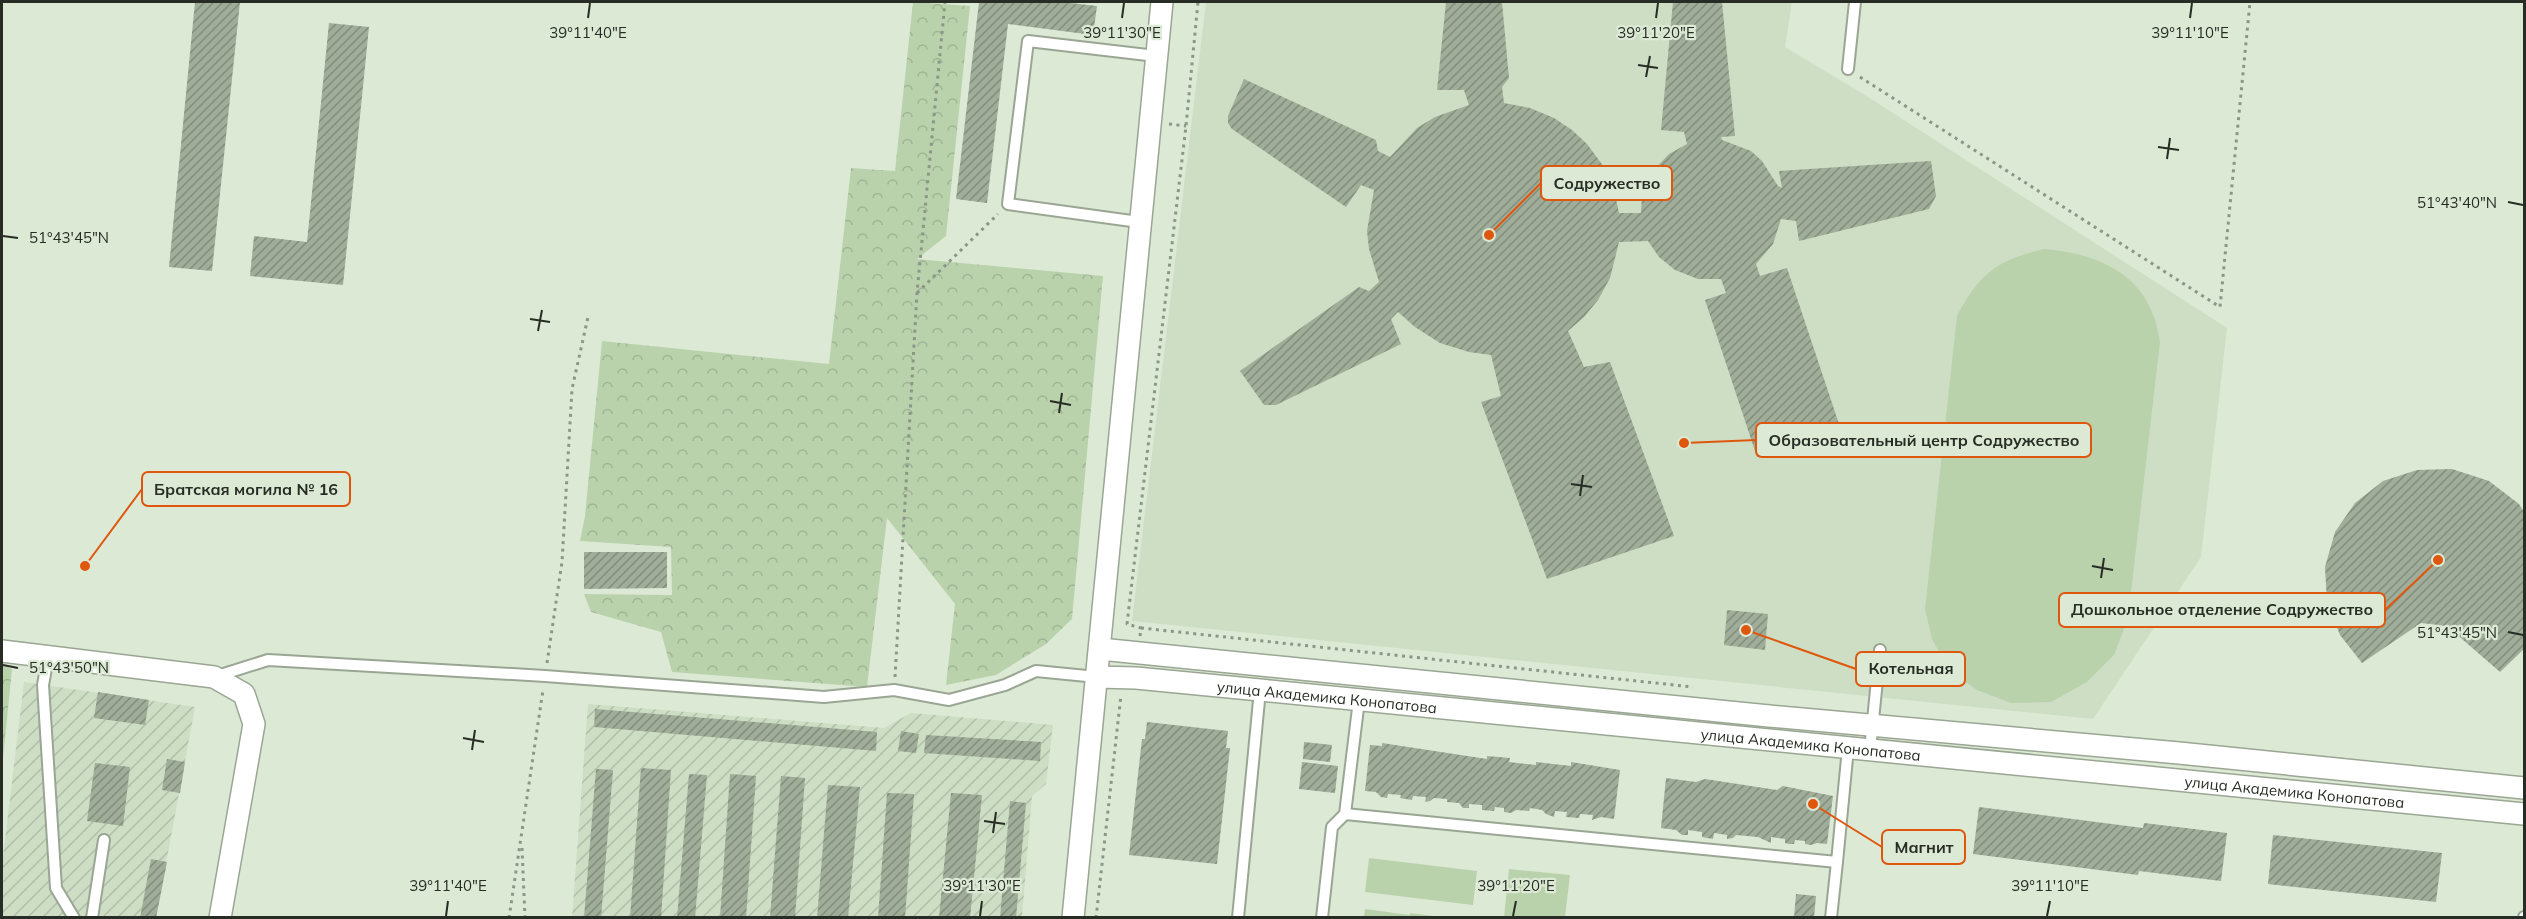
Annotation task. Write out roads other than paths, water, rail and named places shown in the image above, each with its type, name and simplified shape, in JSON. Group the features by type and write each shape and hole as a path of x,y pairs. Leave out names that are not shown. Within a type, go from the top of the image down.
{"street":[{"path":"1072,918 1162,2"},
{"name":"улица Академика Конопатова","path":"1100,649 2524,788"},
{"path":"2,651 214,677 244,694 255,724 220,918"},
{"name":"улица Академика Конопатова","path":"1097,677 1136,678 2524,814"}],"lane":[{"path":"1848,69 1855,2"},
{"path":"1139,222 1008,204 1028,41 1156,56"},
{"path":"1870,750 1880,650"},
{"path":"48,657 43,685 56,888 74,918"},
{"path":"214,677 268,660 545,676 824,697 894,690 949,700 1005,685 1036,671 1097,677"},
{"path":"1238,918 1260,690"},
{"path":"1322,918 1332,827 1346,814 1359,700"},
{"path":"1831,918 1848,748"},
{"path":"1346,814 1838,862"},
{"path":"92,918 104,840"}],"place":[{"name":"Содружество","path":"1489,235"},
{"name":"Образовательный центр Содружество","path":"1684,443"},
{"name":"Дошкольное отделение Содружество","path":"2438,560"},
{"name":"Братская могила № 16","path":"85,566"},
{"name":"Котельная","path":"1746,630"},
{"name":"Магнит","path":"1813,804"}]}
